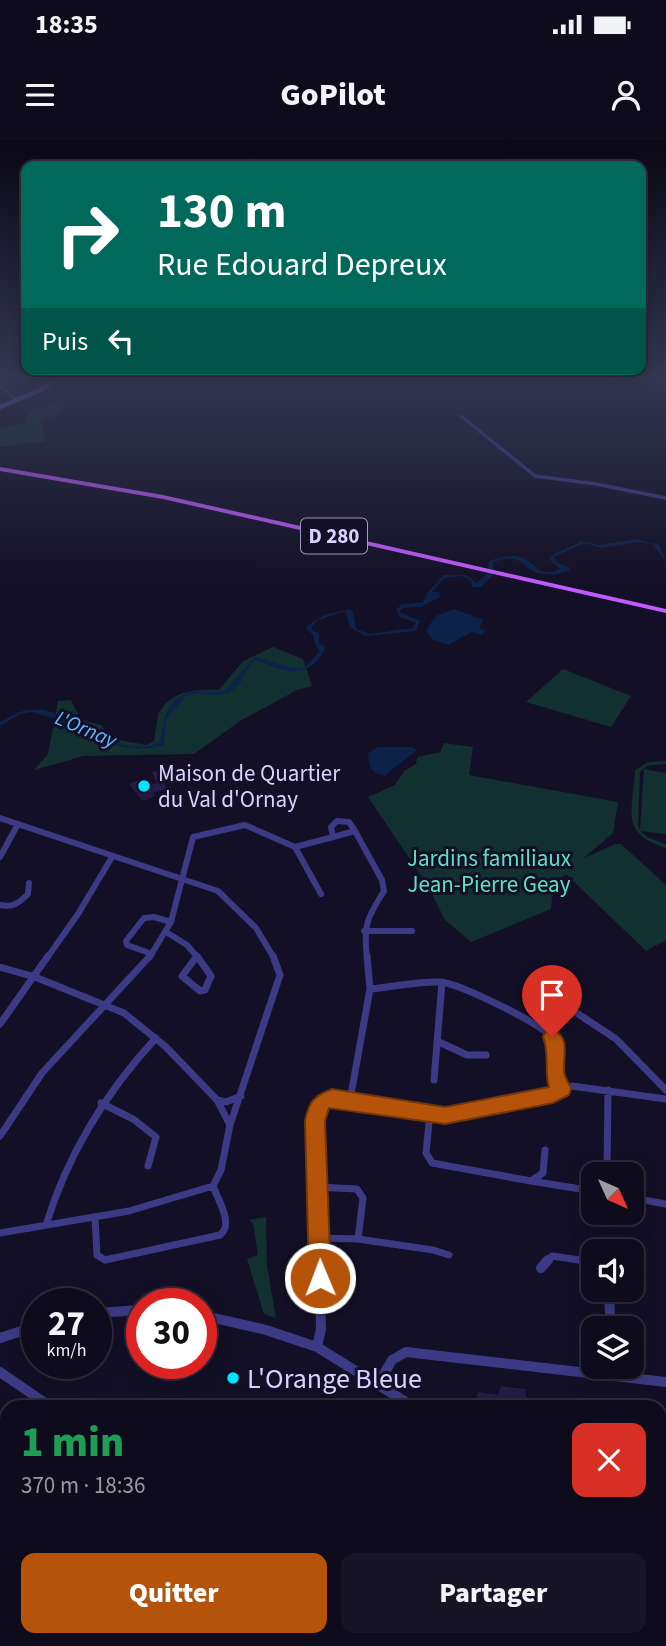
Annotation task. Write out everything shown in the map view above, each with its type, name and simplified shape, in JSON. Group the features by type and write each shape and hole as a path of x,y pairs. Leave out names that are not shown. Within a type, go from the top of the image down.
{"main road":[{"name":"D 280","path":"0,469 163,498 666,611"}],"street":[{"path":"497,445 535,476 596,484 666,498"},
{"path":"0,818 218,891 238,906 276,957 280,975 230,1125 221,1170 213,1186 158,1204 95,1218 0,1233"},
{"path":"333,837 331,827 337,821 349,822 382,880 384,891 367,918 364,931 370,989 350,1100"},
{"path":"0,858 18,824"},
{"path":"0,1136 42,1073 152,954 172,922 193,837 245,824 295,846 355,831"},
{"path":"295,846 321,894"},
{"path":"0,1024 78,914 112,857"},
{"path":"0,905 10,908 18,904 28,894 29,883"},
{"path":"152,954 127,945 126,941 145,916 172,922"},
{"path":"364,931 412,931"},
{"path":"166,932 185,941 197,956 211,976 205,990 200,991 182,976 197,956"},
{"path":"0,967 35,977 124,1013 156,1038 217,1100 230,1125"},
{"path":"370,989 442,982 509,1010 552,1037 556,1044 555,1078 562,1089"},
{"path":"434,1080 442,982"},
{"path":"557,1000 616,1040 666,1090"},
{"path":"46,1225 62,1176 101,1103 156,1038"},
{"path":"438,1041 467,1055 486,1055"},
{"path":"317,1348 321,1329 315,1121 322,1101 332,1098 430,1113 461,1114 553,1094 572,1086 666,1099"},
{"path":"607,1162 608,1090"},
{"path":"217,1100 226,1101 241,1095"},
{"path":"101,1103 132,1119 156,1137 148,1166"},
{"path":"430,1113 426,1153 432,1163 581,1189"},
{"path":"531,1181 543,1173 545,1150"},
{"path":"95,1218 97,1255 104,1260 220,1235 228,1223 213,1186"},
{"path":"316,1187 358,1189 363,1198 358,1239"},
{"path":"644,1200 666,1205"},
{"path":"319,1238 358,1239 433,1250 449,1255"},
{"path":"541,1268 552,1256 581,1260"},
{"path":"217,1319 266,1330 317,1348 403,1400"},
{"path":"0,1338 21,1331"},
{"path":"378,1384 390,1361 397,1354 407,1352 581,1369"},
{"path":"0,1372 41,1400"},
{"path":"644,1378 666,1382"}],"green space":[{"path":"273,647 303,659 312,686 297,690 240,721 194,754 84,756 34,770 48,754 58,701 71,700 81,720 101,725 110,738 146,745 154,741 159,713 170,700 185,692 219,690 243,661"},
{"path":"563,669 631,696 611,727 526,702"},
{"name":"Jardins familiaux Jean-Pierre Geay","path":"444,743 473,747 469,775 618,802 613,833 584,858 615,844 621,844 666,885 666,940 646,951 566,874 553,885 551,909 471,942 445,920 428,886 368,797 395,785 404,771 416,764 417,757 440,752"},
{"path":"666,761 666,764 647,766 640,772 638,825 640,830 644,769 666,773 666,834 640,831 649,838 666,844 666,848 641,835 635,828 632,809 635,770 648,762"},
{"path":"266,1217 267,1265 276,1318 264,1314 247,1259 258,1255 253,1224 249,1220"}],"water":[{"name":"L'Ornay","path":"636,539 659,545 666,561 652,544 638,542 602,548 584,543 554,557 557,563 569,567 569,571 554,575 536,573 517,560 509,559 493,562 493,575 481,587 472,587 471,581 463,576 444,578 432,592 439,592 440,597 421,607 403,608 399,612 420,621 416,631 365,636 350,627 345,611 318,620 312,630 319,633 319,644 324,645 325,650 310,667 285,670 255,660 238,685 229,692 186,696 166,719 164,745 139,749 115,745 99,739 97,733 91,729 74,729 66,722 32,712 20,714 0,726 0,722 17,713 43,710 66,718 78,727 95,727 107,739 119,744 154,744 160,742 163,725 169,709 179,696 196,691 225,691 255,657 293,667 306,666 320,651 313,635 306,629 307,626 324,615 350,609 356,629 370,634 412,628 416,623 400,617 396,610 402,604 423,602 426,594 444,575 466,575 477,583 487,574 489,561 511,556 524,558 540,570 548,572 560,569 550,560 550,556 582,541 599,545"},
{"path":"454,609 483,620 479,628 486,631 481,635 472,632 448,645 432,639 426,630 436,616"},
{"path":"378,747 413,747 417,750 384,776 373,770 369,762 368,753"}],"building":[{"name":"Maison de Quartier du Val d'Ornay","path":"158,770 167,789 153,793 155,796 143,801 129,784 141,779 147,785 157,783 152,772"},
{"path":"501,1386 525,1389 527,1400 475,1400 478,1392 498,1395"}],"place":[{"name":"Maison de Quartier du Val d'Ornay","path":"144,786"},
{"name":"L'Orange Bleue","path":"233,1378"}],"route":[{"path":"320,1278 315,1121 322,1101 332,1098 445,1115 553,1094 562,1089 555,1078 556,1044 552,1037"}]}
